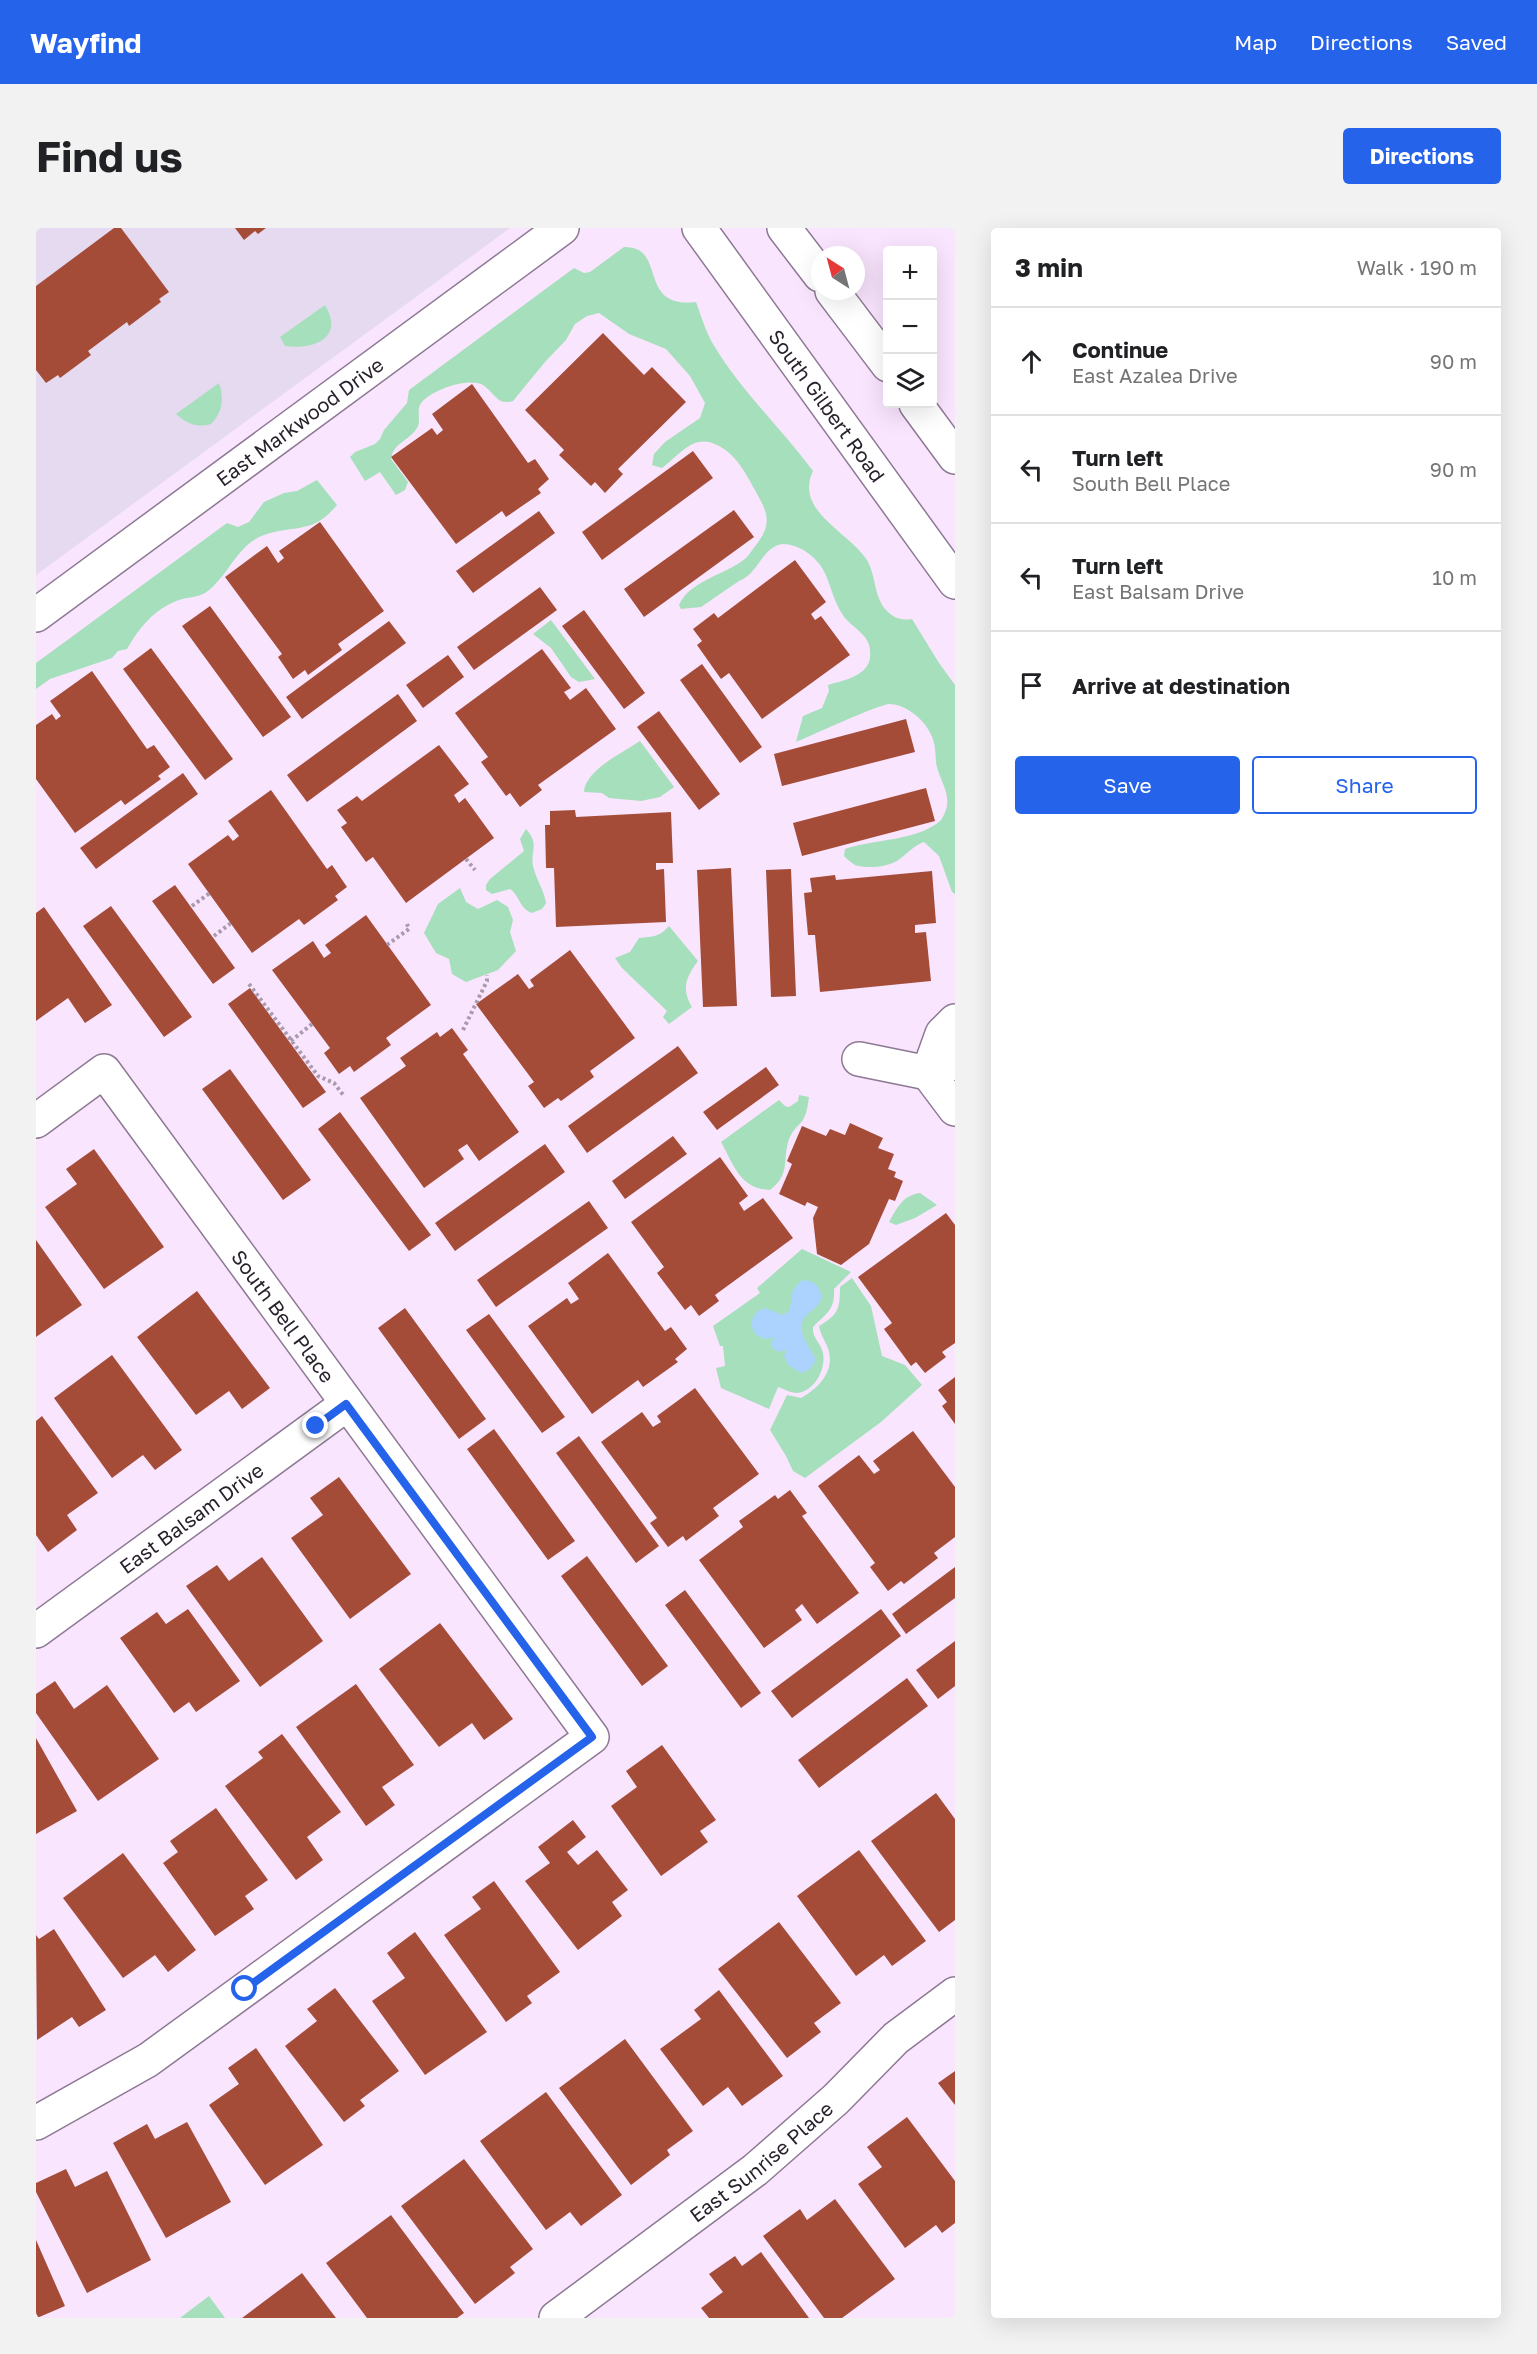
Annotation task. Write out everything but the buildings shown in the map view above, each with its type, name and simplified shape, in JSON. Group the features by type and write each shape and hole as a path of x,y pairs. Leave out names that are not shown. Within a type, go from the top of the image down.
{"street":[{"name":"East Markwood Drive","path":"36,615 562,228"},
{"name":"South Gilbert Road","path":"699,228 955,582"},
{"path":"784,228 811,263"},
{"path":"839,300 883,357"},
{"path":"919,408 955,457"},
{"path":"955,1021 942,1034 942,1067 955,1108"},
{"path":"859,1059 942,1067"},
{"name":"South Bell Place","path":"36,1121 104,1071 592,1737 148,2060 36,2122"},
{"name":"East Balsam Drive","path":"36,1631 346,1404"},
{"name":"East Sunrise Place","path":"556,2318 755,2170 836,2099 896,2038 955,1994"}],"path":[{"path":"466,859 475,870"},
{"path":"192,906 210,893"},
{"path":"214,936 231,923"},
{"path":"387,945 409,929 407,924"},
{"path":"463,1030 487,981 487,975"},
{"path":"249,984 318,1076 334,1083 344,1096"},
{"path":"291,1041 312,1024"}],"shaded area":[{"path":"36,228 510,228 36,575"}],"green space":[{"path":"624,247 637,249 645,256 658,287 666,296 677,302 696,302 708,334 724,361 813,471 809,485 811,498 817,509 867,560 883,606 895,617 905,620 912,619 955,685 955,894 952,892 939,856 924,842 897,861 882,866 855,865 844,856 845,849 908,836 932,827 941,820 947,806 946,793 936,764 934,741 920,719 898,705 883,705 796,742 803,716 822,708 829,691 828,685 857,675 863,671 870,659 867,640 843,616 820,564 805,551 794,546 783,544 776,546 765,555 751,573 701,607 681,609 679,605 691,590 746,558 762,536 767,517 744,470 730,453 717,445 708,442 694,444 662,468 652,465 654,454 665,442 700,418 705,403 690,376 666,349 629,334 599,313 587,316 575,324 566,340 513,401 503,402 483,385 476,383 451,386 427,397 419,408 417,428 392,454 391,459 408,482 405,490 396,495 380,472 365,481 350,457 380,439 384,430 407,403 409,390 574,268 584,273 590,272"},
{"path":"325,305 330,316 329,334 306,346 285,346 280,337"},
{"path":"219,383 222,394 221,405 218,415 211,424 201,426 192,424 176,414"},
{"path":"317,480 337,505 318,522 259,537 237,556 213,587 205,593 179,600 162,608 137,633 127,649 118,651 112,658 50,679 36,689 36,663 227,523 238,527 249,522 264,502 284,493 297,491"},
{"path":"551,620 595,679 579,682 571,677 551,648 533,634"},
{"path":"640,741 674,787 660,797 641,801 609,798 602,793 584,792 586,784 598,769"},
{"path":"526,829 533,839 533,866 546,903 542,909 532,913 524,908 510,889 492,894 486,890 490,879 524,851 520,839"},
{"path":"460,888 466,902 478,909 497,900 508,907 513,920 510,932 516,951 498,970 466,982 452,974 449,959 436,953 424,933 438,904"},
{"path":"669,926 698,961 686,983 692,1007 669,1024 663,1017 667,1011 622,968 615,958 630,952 639,938 658,935"},
{"path":"799,1095 809,1097 807,1109 803,1120 789,1139 781,1178 770,1190 760,1189 739,1174 721,1142 779,1100 789,1107 798,1101"},
{"path":"920,1193 937,1205 915,1218 896,1225 889,1222 905,1199"},
{"path":"802,1249 851,1272 834,1289 831,1307 813,1327 823,1353 823,1366 818,1378 809,1388 797,1393 778,1387 769,1409 721,1388 716,1368 725,1366 723,1346 720,1346 713,1326 760,1293 757,1288"},
{"path":"852,1278 871,1306 882,1356 905,1365 922,1385 881,1422 805,1478 793,1471 770,1430 787,1395 801,1398 813,1390 827,1373 829,1352 819,1326 837,1311 840,1287"},
{"path":"209,2296 225,2318 180,2318"}],"water":[{"path":"803,1280 816,1285 821,1300 802,1324 804,1338 816,1360 810,1369 801,1373 788,1365 784,1356 786,1349 780,1352 773,1349 771,1344 774,1337 766,1339 755,1334 752,1323 758,1312 765,1308 783,1315 787,1312 790,1309 794,1290"}],"route":[{"path":"245,1989 592,1737 346,1404 316,1426"}]}
